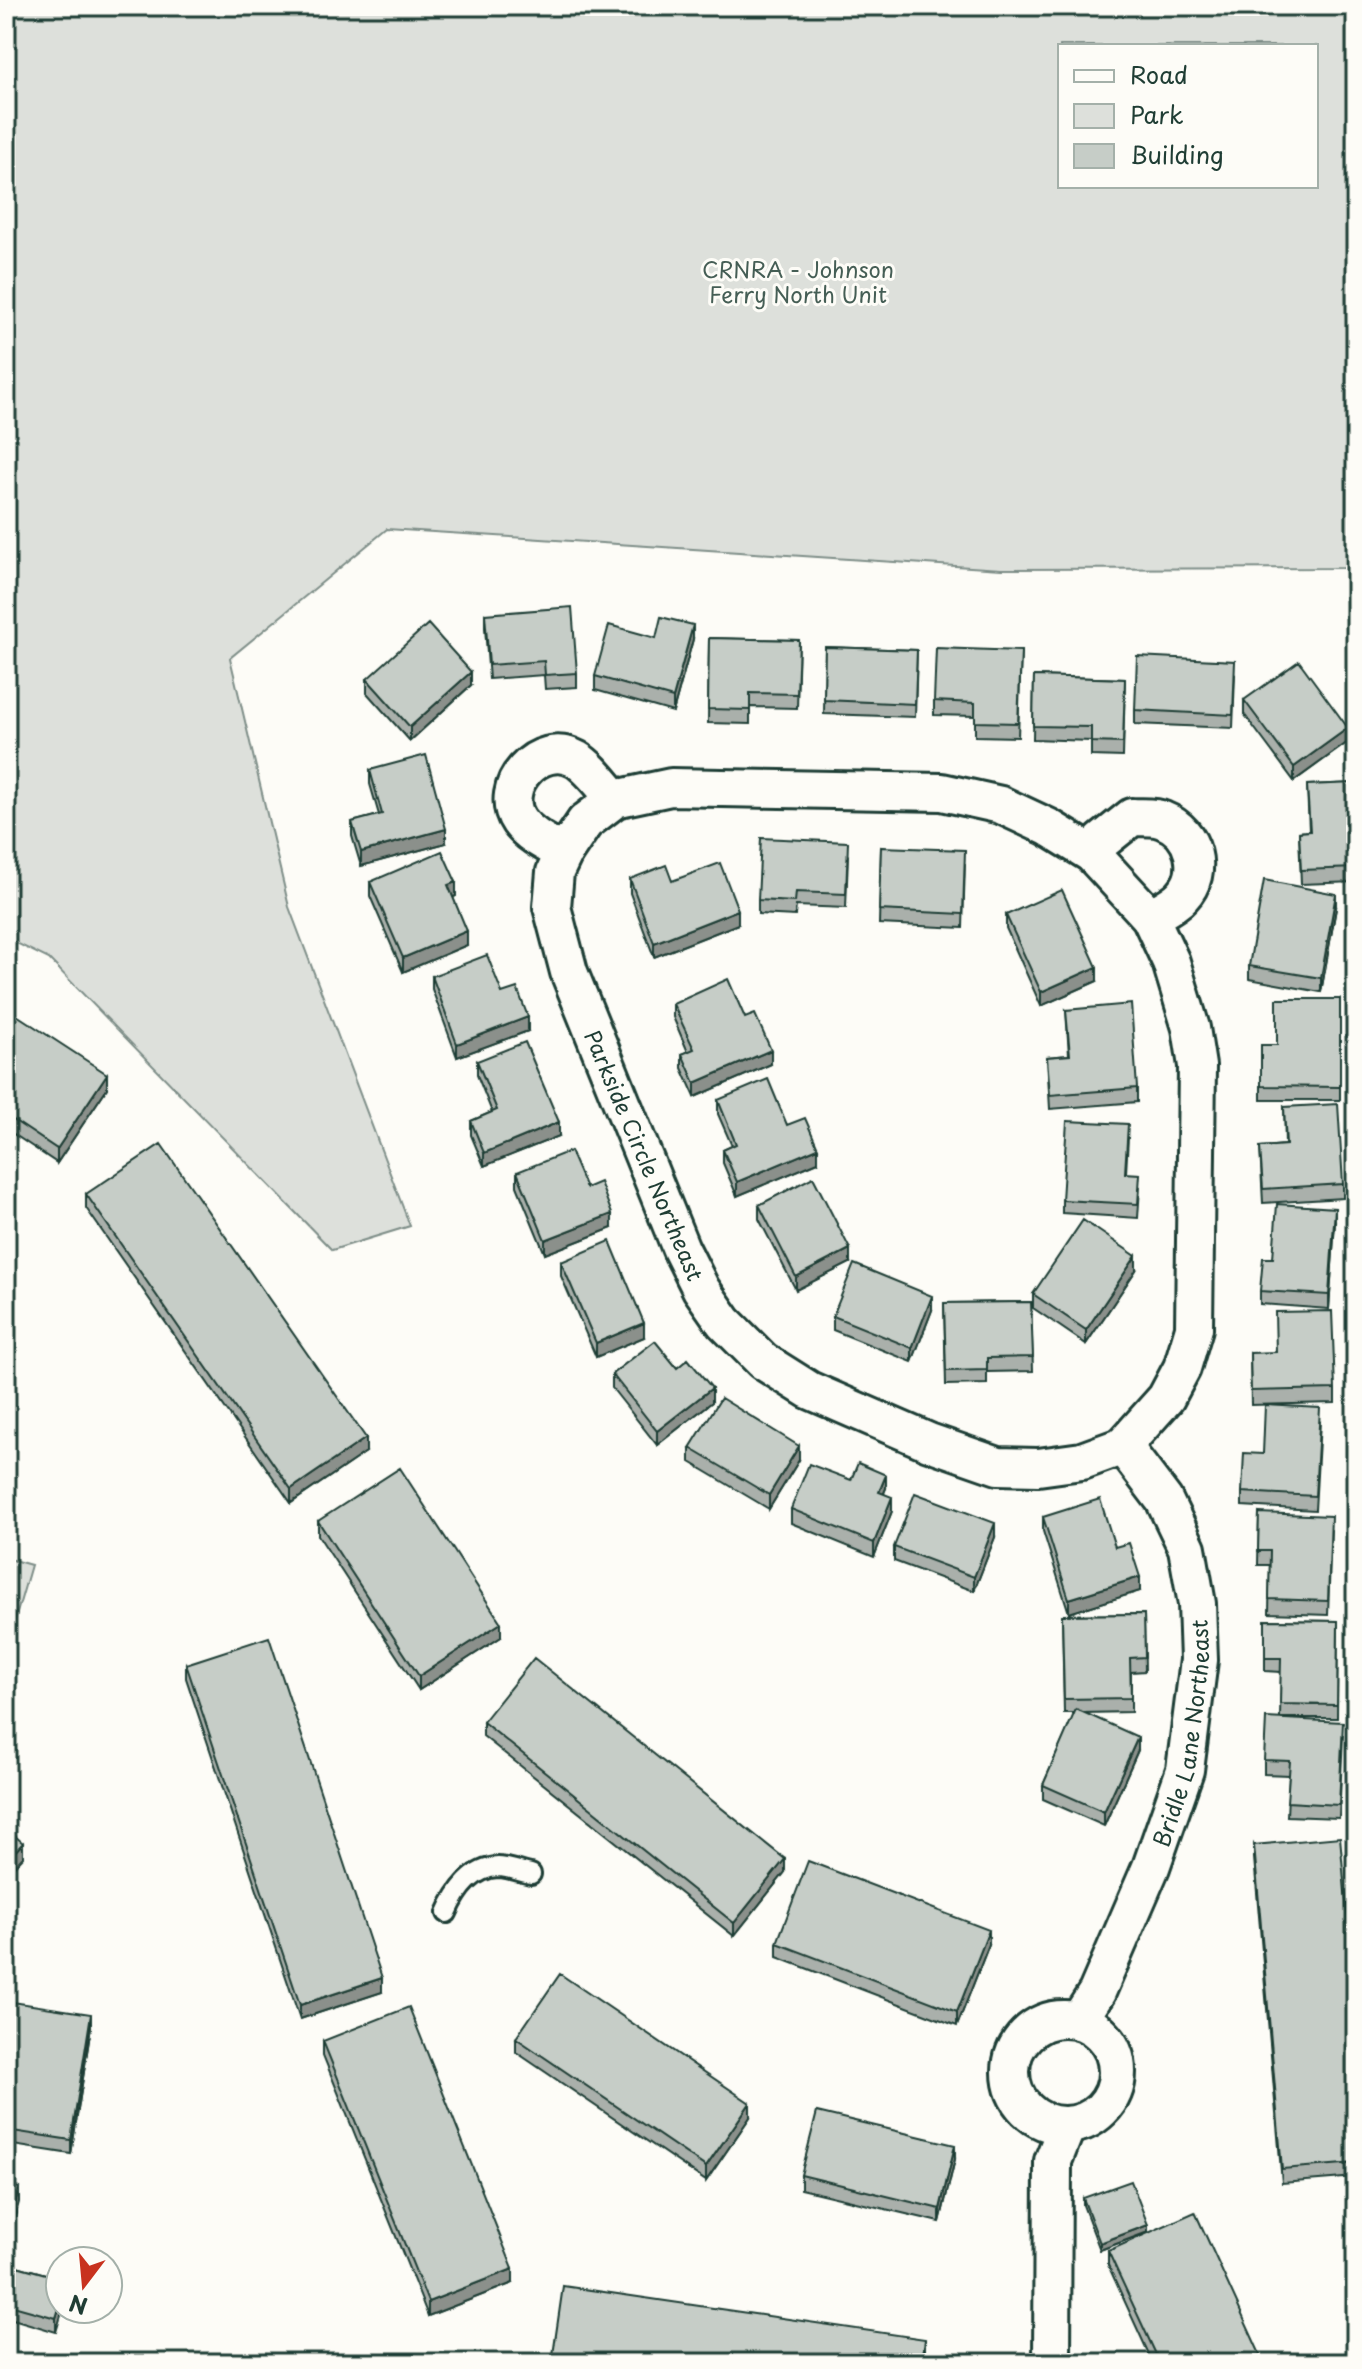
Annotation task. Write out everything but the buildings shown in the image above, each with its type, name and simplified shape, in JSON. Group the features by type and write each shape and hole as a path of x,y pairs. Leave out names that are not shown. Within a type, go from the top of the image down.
{"street":[{"path":"564,853 535,836 518,819 513,794 520,774 540,758 555,755 575,758 615,799"},
{"name":"Parkside Circle Northeast","path":"671,787 942,792 1001,805 1048,827 1092,854 1150,917 1171,962 1191,1028 1197,1066 1194,1328 1182,1368 1166,1398 1123,1446 1082,1461 1038,1467 998,1466 929,1442 809,1390 763,1361 724,1322 701,1289 681,1249 569,972 552,907 555,872 564,853 585,822 615,799 671,787"},
{"path":"1092,854 1102,841 1132,817 1162,819 1184,834 1192,848 1195,875 1181,897 1150,917"},
{"name":"Bridle Lane Northeast","path":"1079,2020 1097,1992 1151,1867 1185,1770 1199,1660 1197,1604 1187,1548 1164,1500 1123,1446"},
{"path":"1060,2019 1079,2020 1095,2028 1108,2041 1116,2058 1117,2076 1113,2094 1106,2106 1082,2123 1067,2126 1052,2124 1026,2109 1017,2097 1011,2081 1011,2065 1017,2047 1028,2033 1043,2023 1060,2019"},
{"path":"1052,2363 1053,2161 1067,2126"}],"lane":[{"path":"447,1913 463,1884 481,1872 499,1867 531,1874"}],"green space":[{"name":"CRNRA - Johnson Ferry North Unit","path":"6,6 1356,6 1356,568 1001,569 387,529 230,658 289,907 410,1226 332,1250 49,959 6,938"},
{"path":"6,1558 31,1565 6,1651"}]}
